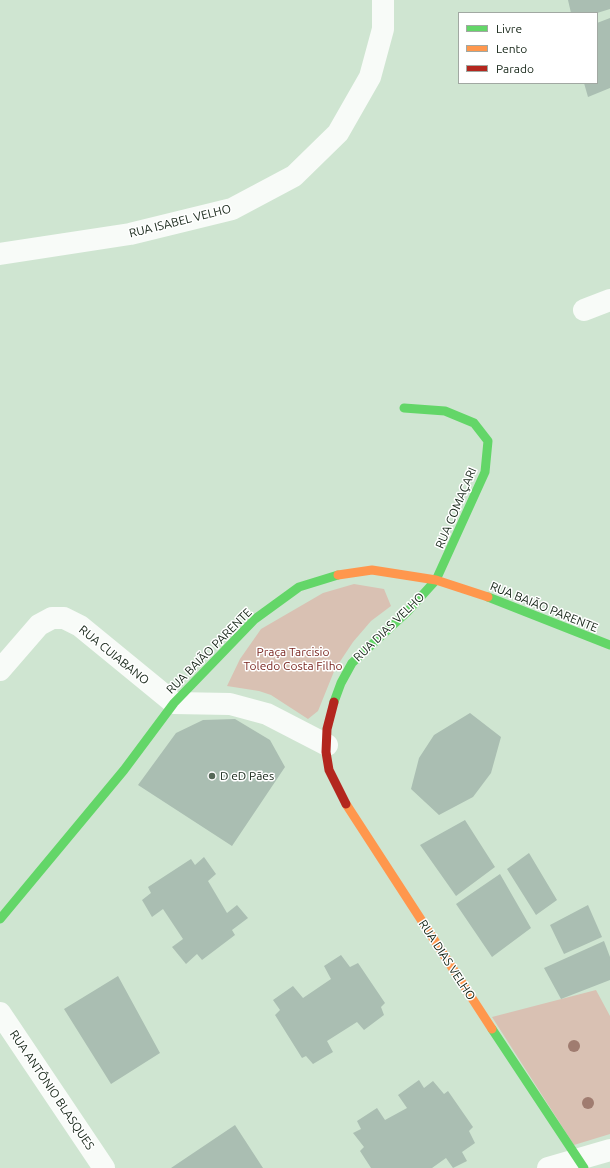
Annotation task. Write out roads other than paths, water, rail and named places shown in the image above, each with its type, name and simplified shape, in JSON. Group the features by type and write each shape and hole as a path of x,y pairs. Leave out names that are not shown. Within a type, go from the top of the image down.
{"street":[{"name":"RUA ISABEL VELHO","path":"0,254 130,234 232,209 294,176 338,133 370,77 382,29 383,0"},
{"path":"584,310 610,300"},
{"name":"RUA COMAÇARI","path":"404,408 445,411 474,423 488,441 485,472 436,580"},
{"name":"RUA BAIÃO PARENTE","path":"0,919 124,770 174,703 255,619 299,587 334,576 372,570 436,580 509,604 610,646"},
{"name":"RUA DIAS VELHO","path":"436,580 407,612 352,662 341,683 331,710 327,745 329,770 352,815 581,1164"},
{"name":"RUA CUIABANO","path":"0,670 39,625 52,618 64,618 80,626 174,703"},
{"path":"174,703 230,704 260,712 267,714 327,745"},
{"name":"RUA ANTÔNIO BLASQUES","path":"0,1013 104,1168"},
{"path":"548,1168 581,1164 610,1150"}],"place":[{"name":"D eD Pães","path":"212,776"}],"park label":[{"name":"Praça Tarcisio Toledo Costa Filho","path":"293,659"}]}
